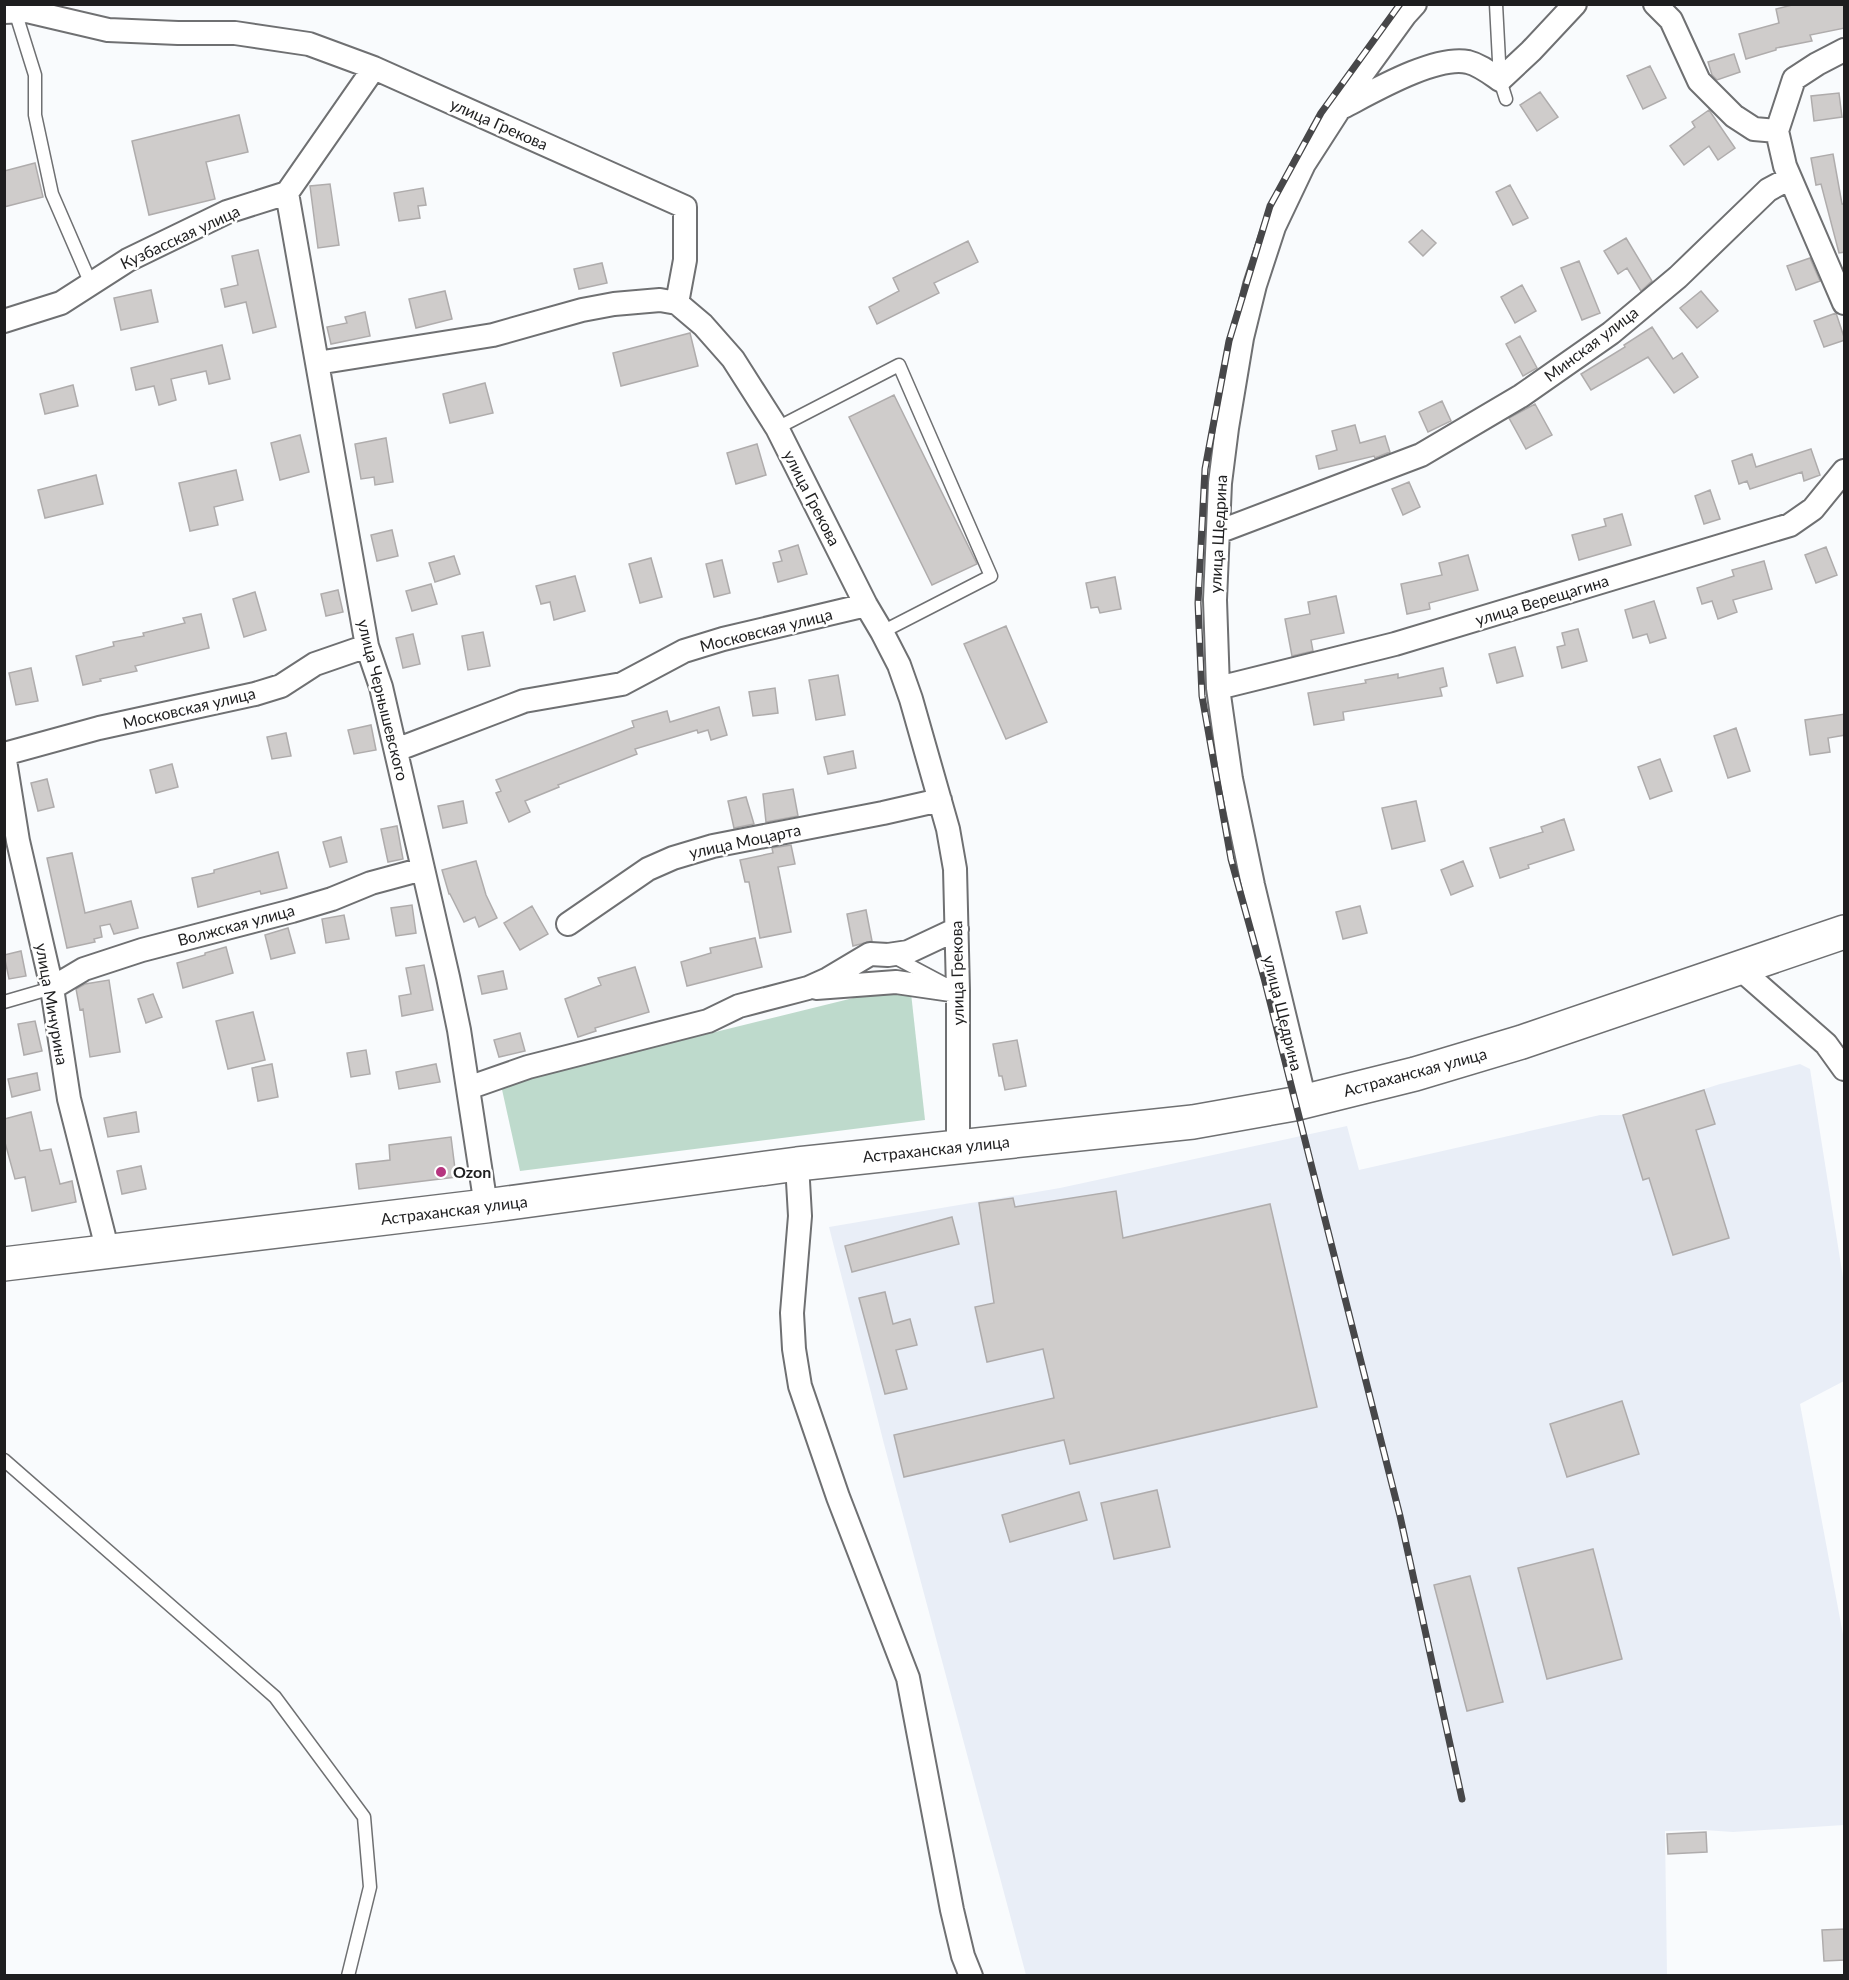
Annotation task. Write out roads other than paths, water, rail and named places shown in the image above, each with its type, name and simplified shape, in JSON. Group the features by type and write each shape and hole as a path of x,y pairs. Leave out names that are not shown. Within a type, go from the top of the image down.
{"main road":[{"name":"Астраханская улица","path":"4,1264 486,1206 797,1164 1193,1122 1305,1101 1415,1074 1522,1042 1845,932"}],"street":[{"name":"улица Щедрина","path":"1305,1101 1253,885 1231,779 1218,688 1215,600 1220,483 1242,338 1255,285 1275,227 1304,164 1339,110 1415,4"},
{"path":"1339,110 1418,70 1446,62 1466,62 1479,66 1503,90 1531,51 1575,4"},
{"path":"1655,4 1671,20 1700,81 1716,98 1734,116 1754,129 1777,131"},
{"path":"10,12 27,11 108,30 235,33 309,44 374,68 287,193"},
{"path":"1845,50 1794,79 1777,131 1785,166 1845,303"},
{"name":"улица Грекова","path":"374,68 685,207 686,260 676,303 703,325 733,359 777,428 866,605 899,665 911,699 948,829 955,869 958,1146"},
{"name":"Минская улица","path":"1218,532 1421,455 1521,396 1611,333 1678,277 1768,190 1790,178"},
{"name":"Кузбасская улица","path":"4,321 61,303 128,260 227,212 287,193"},
{"name":"улица Чернышевского","path":"287,193 368,646 381,687 448,977 486,1206"},
{"path":"317,363 493,335 582,310 614,304 660,300 676,303"},
{"name":"улица Верещагина","path":"1218,688 1395,644 1790,525 1813,509 1845,471"},
{"name":"Московская улица","path":"396,750 524,701 622,684 684,651 723,639 866,605"},
{"name":"Московская улица","path":"4,754 99,728 255,694 281,686 315,664 368,646"},
{"name":"улица Мичурина","path":"4,754 18,841 52,988 69,1099 108,1252"},
{"name":"улица Моцарта","path":"568,924 648,869 673,858 713,846 940,800"},
{"name":"Волжская улица","path":"52,988 84,969 142,950 292,912 371,883 423,869"},
{"path":"468,1088 528,1067 708,1021 739,1006 808,988 870,954 888,955 908,952 957,929"},
{"path":"1738,967 1826,1044 1845,1069"},
{"path":"808,988 896,982 958,991"},
{"path":"797,1164 800,1216 792,1313 794,1349 800,1386 838,1497 908,1678 952,1910 963,1956 971,1976"}],"lane":[{"path":"1496,4 1503,90"},
{"path":"10,12 35,75 35,115 52,194 91,284"},
{"path":"777,428 899,365 992,576 882,632"},
{"path":"888,955 958,991"},
{"path":"4,1002 52,988"},
{"path":"4,1460 275,1697 364,1817 370,1887 348,1976"}],"railway":[{"path":"1400,4 1321,113 1270,206 1229,341 1205,469 1198,603 1202,696 1231,859 1264,978 1400,1516 1462,1799"}],"place":[{"name":"Ozon","path":"441,1172"}]}
